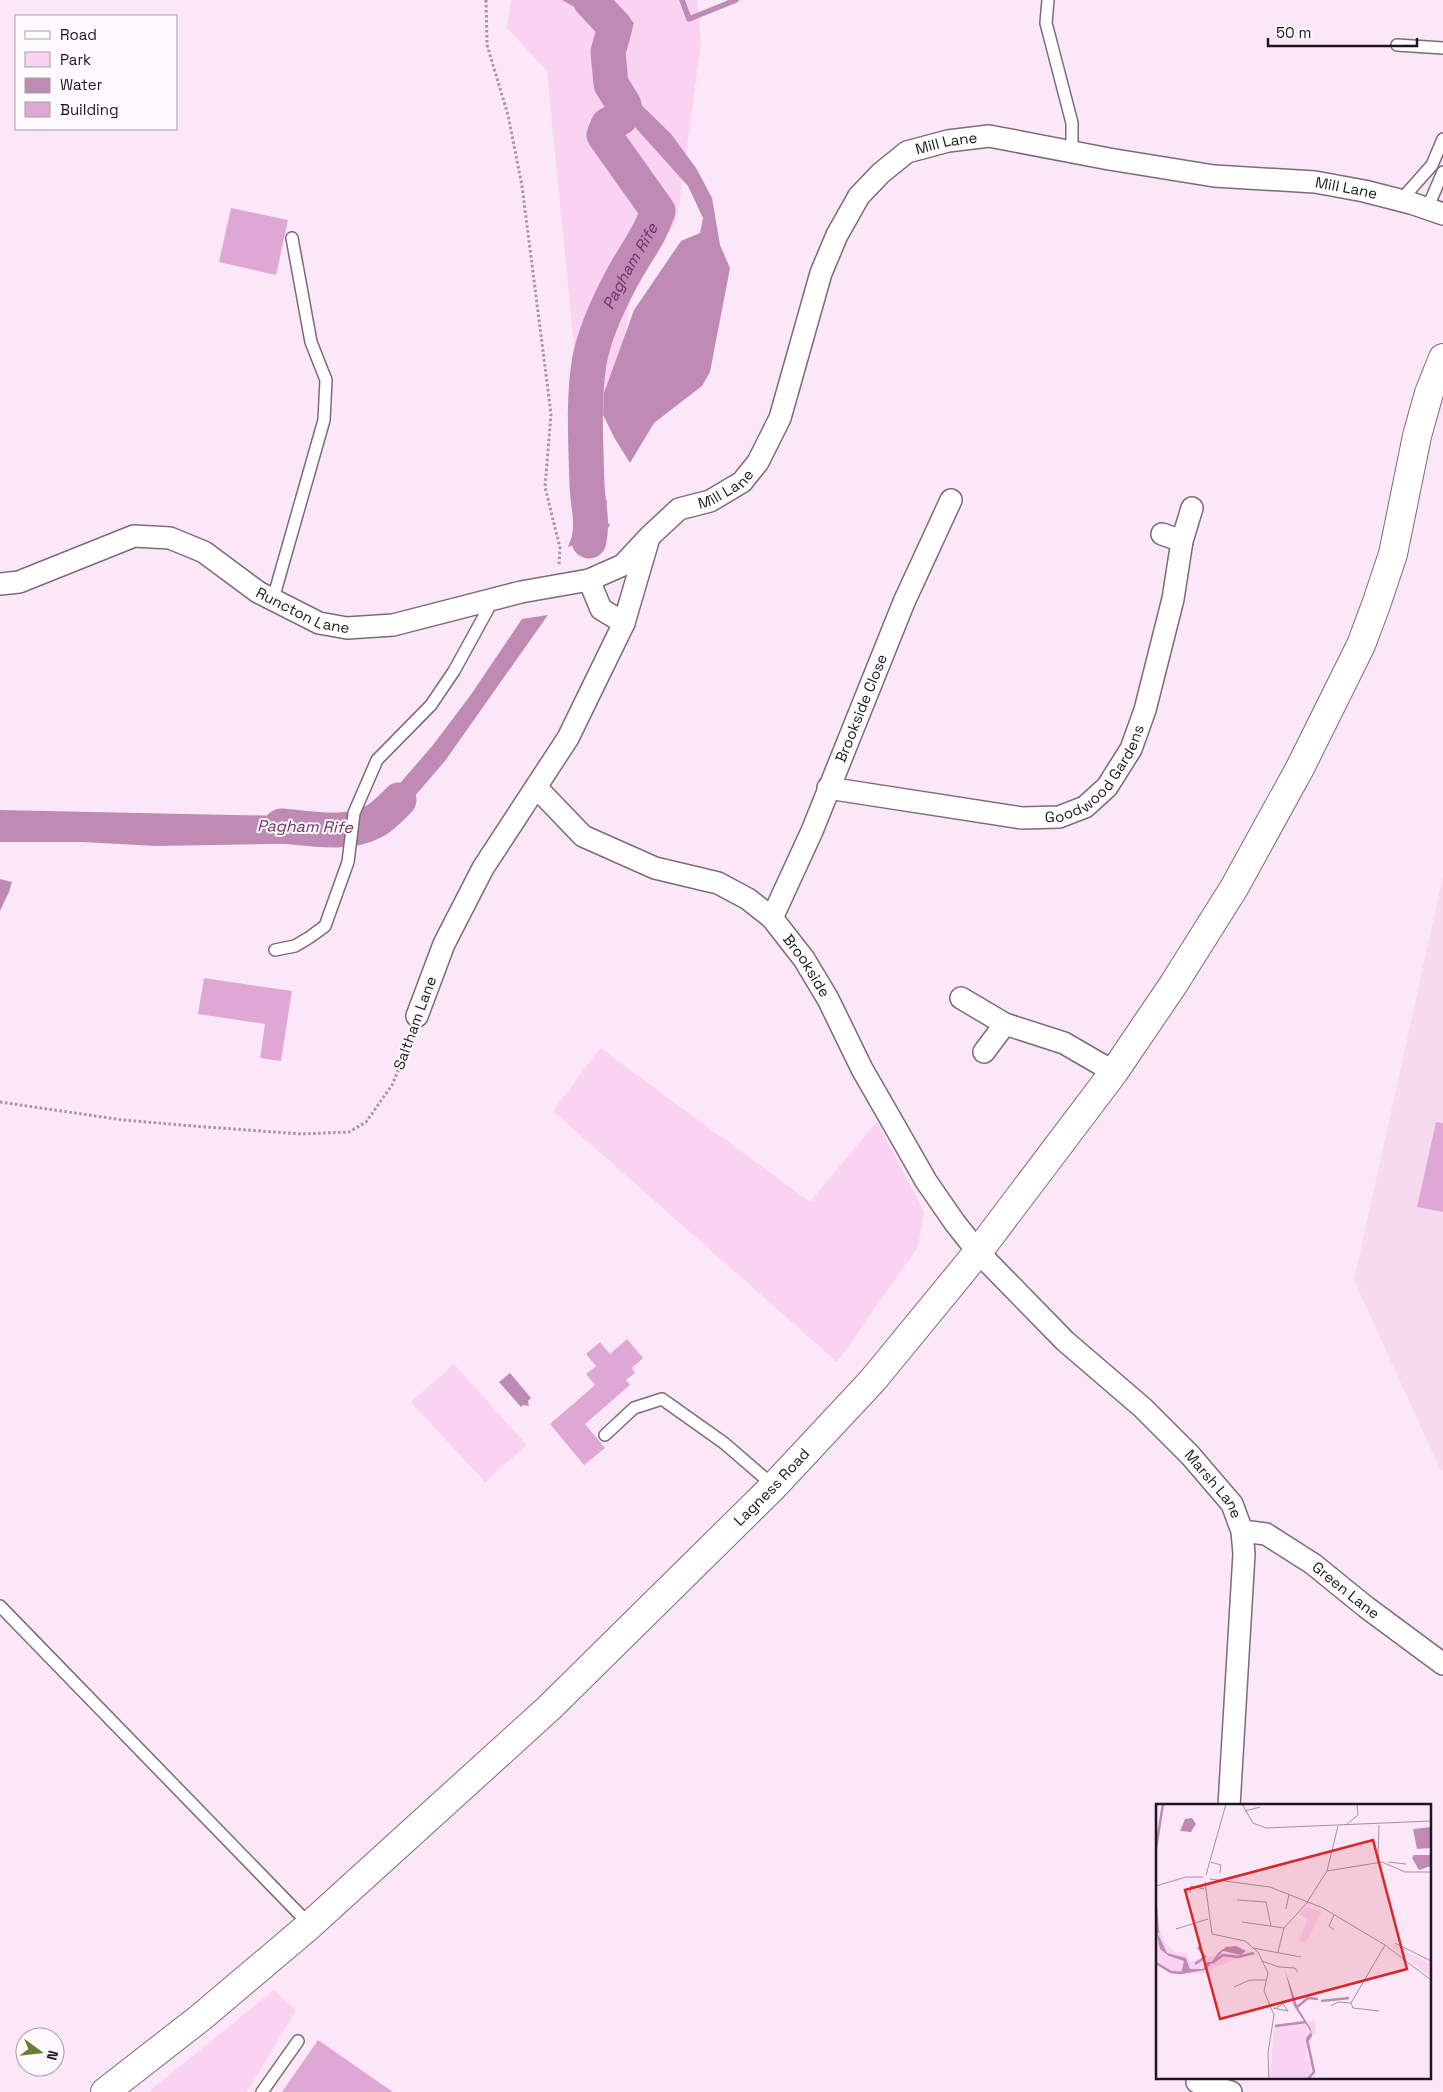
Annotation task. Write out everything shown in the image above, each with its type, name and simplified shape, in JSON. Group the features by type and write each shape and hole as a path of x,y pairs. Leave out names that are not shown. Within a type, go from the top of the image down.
{"main road":[{"name":"Lagness Road","path":"105,2092 200,2018 310,1925 549,1708 774,1486 873,1380 978,1252 1114,1072 1173,985 1234,888 1300,768 1361,645 1393,554 1417,436 1429,394 1443,358"}],"street":[{"name":"Mill Lane","path":"623,565 650,536 679,510 710,501 742,482 758,462 780,418 821,273 837,234 859,196 881,173 907,152 948,141 989,136 1214,176 1315,182 1364,191 1435,211"},
{"name":"Brookside Close","path":"772,918 812,831 904,602 950,500"},
{"name":"Goodwood Gardens","path":"828,788 1022,818 1059,817 1085,807 1106,787 1130,749 1145,710 1173,599 1182,541 1192,508"},
{"path":"1162,534 1182,541"},
{"name":"Runcton Lane","path":"0,584 19,582 134,536 170,538 204,552 258,592 319,623 347,628 393,625 494,600 589,580 623,565"},
{"name":"Saltham Lane","path":"417,1016 444,944 483,868 568,738 624,624 650,536"},
{"path":"589,580 601,610 624,624"},
{"name":"Brookside","path":"536,787 583,836 655,868 718,883 748,899 772,918 804,959 828,999 862,1068 926,1181 978,1252"},
{"path":"961,998 1005,1024 1064,1043 1114,1072"},
{"path":"984,1052 1005,1024"},
{"name":"Marsh Lane","path":"978,1252 1065,1341 1143,1408 1190,1455 1232,1504 1242,1531 1244,1554 1229,1804"},
{"name":"Green Lane","path":"1242,1531 1266,1534 1313,1564 1366,1607 1443,1664"},
{"path":"1197,2084 1231,2092"}],"lane":[{"path":"1048,0 1046,23 1072,123 1072,152"},
{"path":"1397,45 1443,48"},
{"path":"1401,200 1432,165 1443,139"},
{"path":"1435,211 1443,172"},
{"path":"273,599 324,420 326,380 311,342 292,238"},
{"path":"275,950 295,946 310,938 325,926 348,862 354,813 377,760 431,705 454,671 494,600"},
{"path":"605,1435 634,1408 662,1399 724,1443 774,1486"},
{"path":"0,1606 310,1925"},
{"path":"262,2092 298,2041"}],"path":[{"path":"486,0 487,45 508,115 522,186 551,414 545,486 560,548 558,586"},
{"name":"Saltham Lane","path":"0,1102 123,1120 301,1134 349,1132 366,1122 392,1085 408,1048 417,1016"}],"shaded area":[{"path":"1443,876 1443,1470 1441,1471 1354,1280"}],"green space":[{"path":"511,0 697,0 701,43 677,220 631,289 617,401 580,408 547,71 507,28"},
{"path":"600,1048 810,1202 877,1121 924,1212 918,1247 837,1362 553,1111"},
{"path":"454,1364 527,1445 485,1482 411,1402"},
{"path":"274,1990 296,2010 247,2092 148,2092"}],"water":[{"path":"562,0 609,0 634,23 621,56 618,75 627,91 671,134 696,168 712,198 720,245 730,268 710,372 702,386 654,423 630,463 603,415 604,393 634,310 681,241 700,233 703,218 688,186 597,85 596,65 605,30 599,21"},
{"path":"603,491 607,502 603,513 610,526 589,541 568,547 583,505 581,492"},
{"path":"548,615 445,761 414,797 386,824 358,837 369,807 401,782 433,745 470,696 522,619"},
{"path":"0,810 332,817 325,843 156,846 82,842 0,842"},
{"path":"0,879 12,882 0,911"},
{"path":"510,1373 531,1398 528,1401 529,1406 523,1405 521,1407 499,1382"}],"building":[{"path":"231,208 288,220 276,275 219,262"},
{"path":"204,978 292,991 281,1061 260,1058 265,1024 198,1014"},
{"path":"1436,1122 1443,1123 1443,1212 1417,1207"},
{"path":"627,1339 643,1358 632,1368 635,1373 626,1380 630,1385 585,1424 605,1448 584,1465 550,1424 595,1385 586,1374 596,1366 586,1354 600,1342 610,1354"},
{"path":"318,2040 393,2092 282,2092"}],"waterway":[{"name":"Pagham Rife","path":"589,541 590,519 585,409 591,352 602,319 658,211 604,135 608,125 620,118 624,105 611,84 608,52 615,27 590,0"},
{"path":"682,0 689,19 736,0"},
{"name":"Pagham Rife","path":"281,826 327,830 351,829 377,820 399,800"}]}
